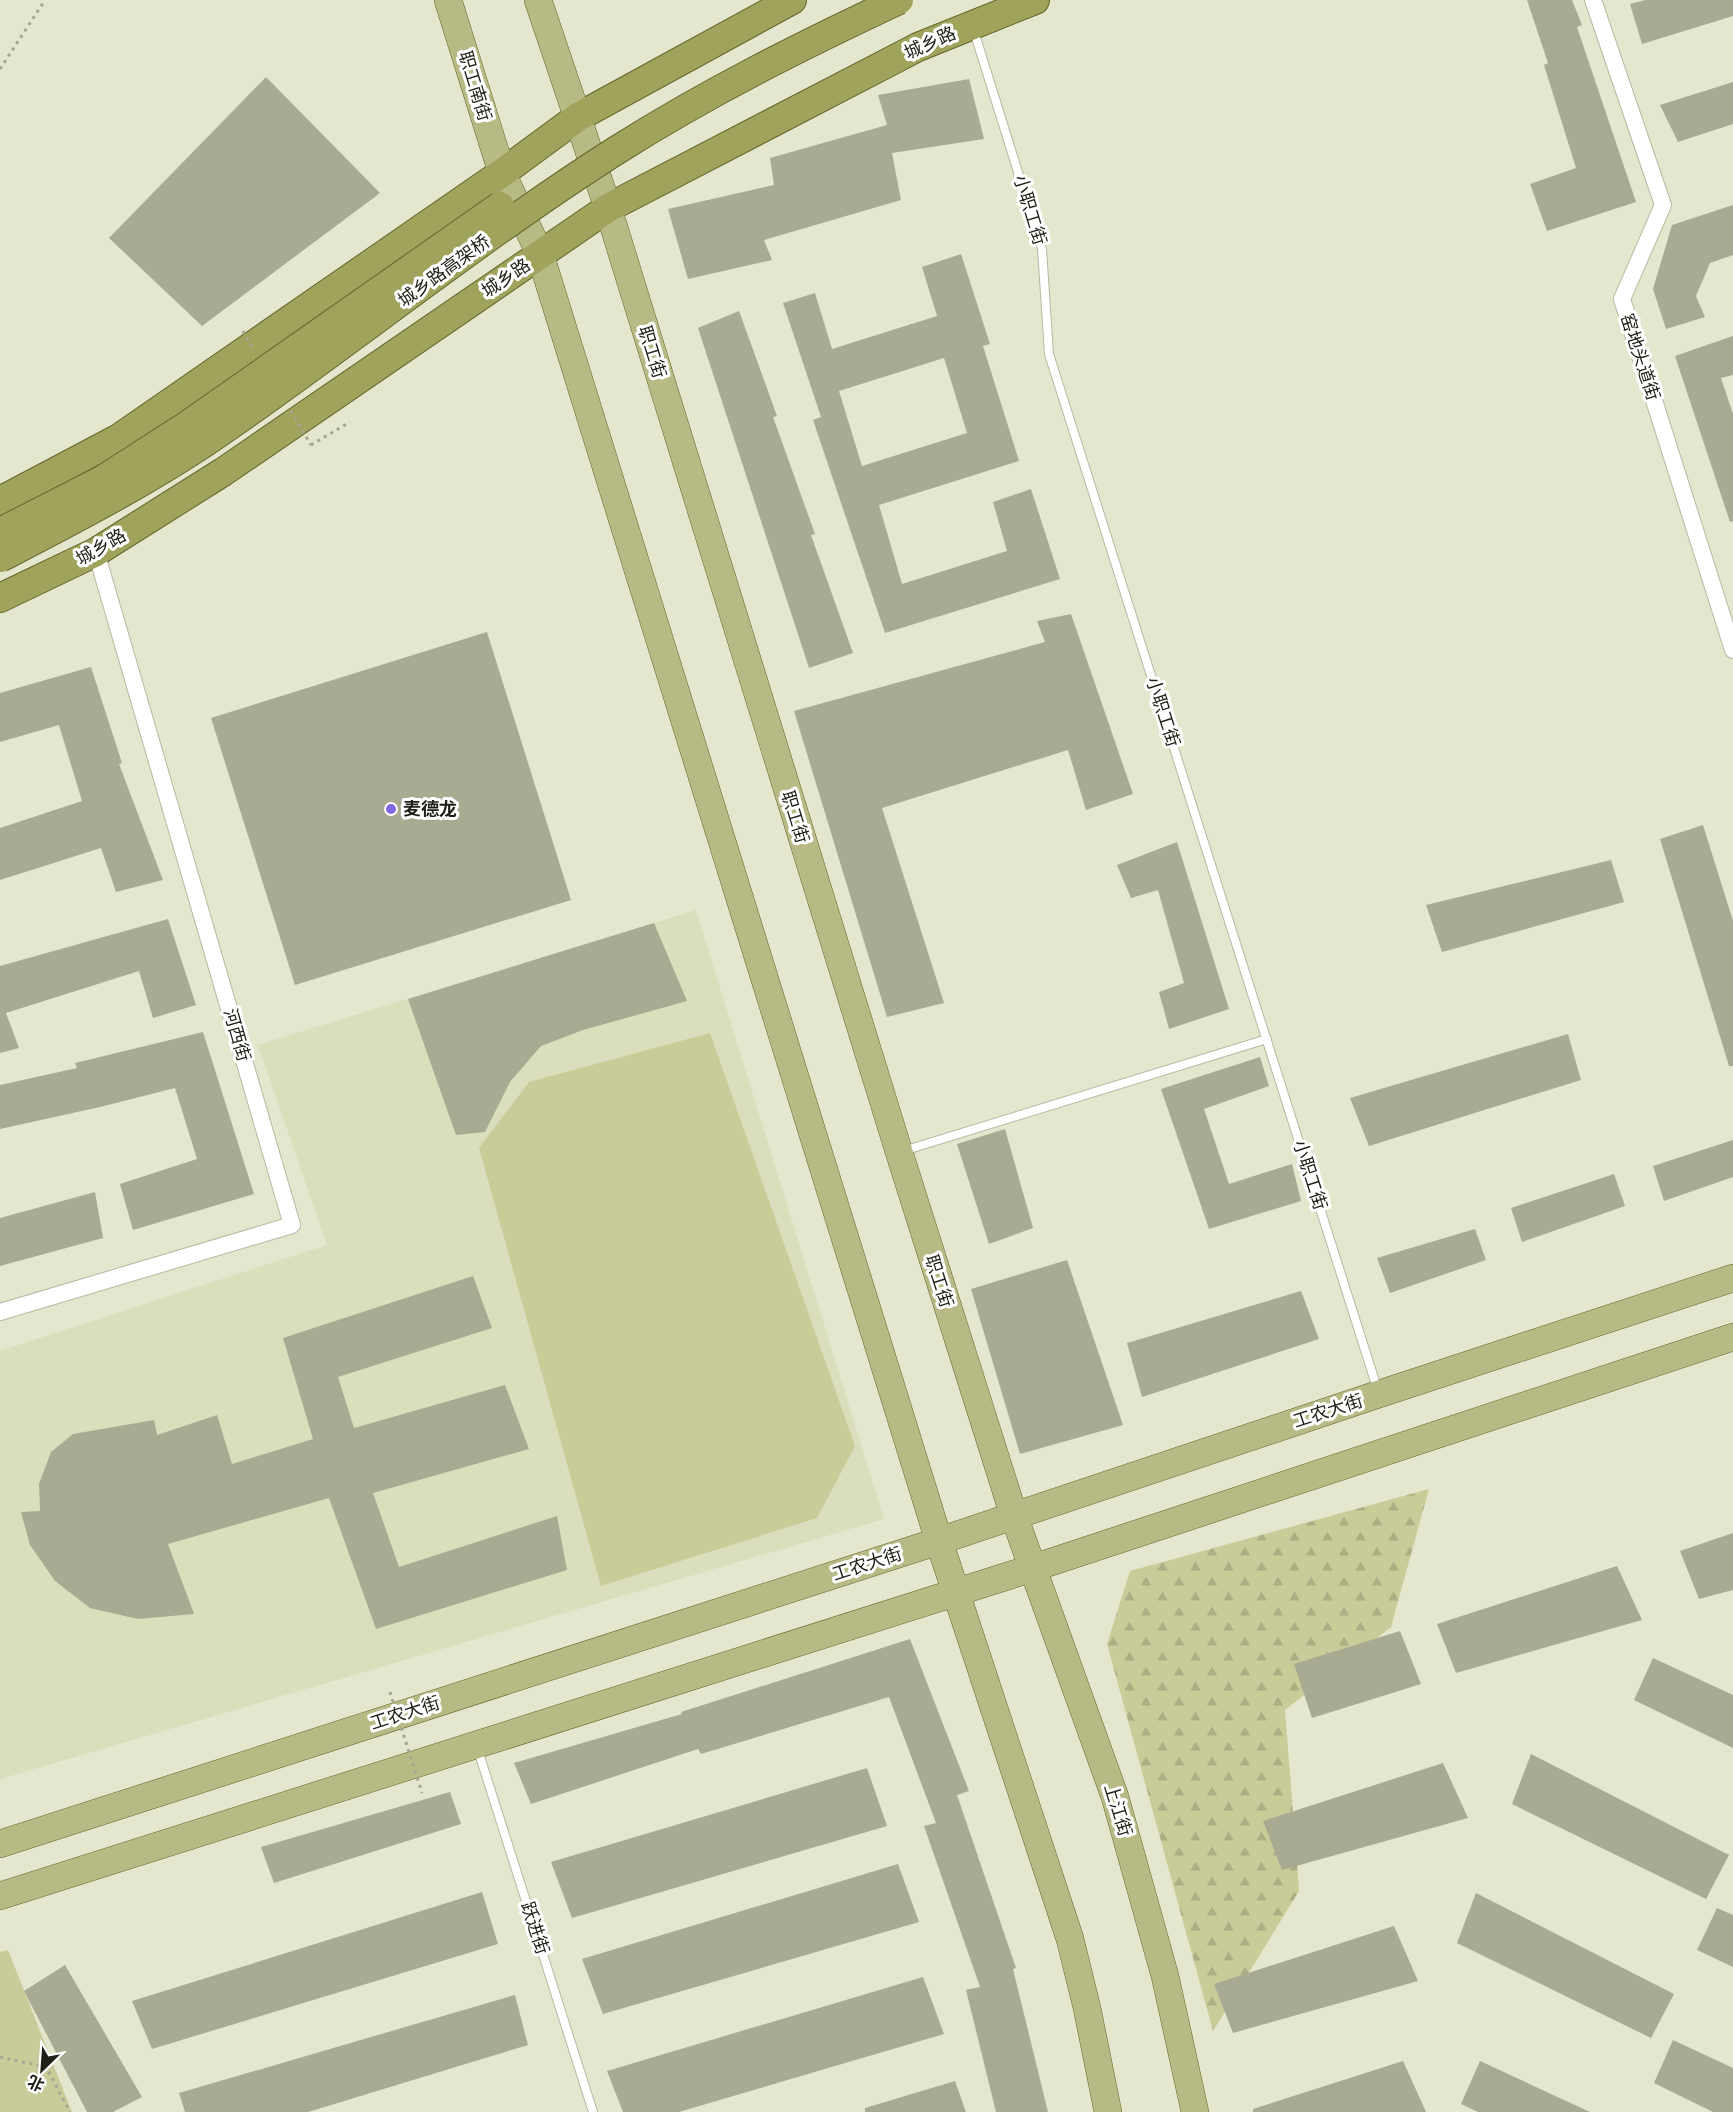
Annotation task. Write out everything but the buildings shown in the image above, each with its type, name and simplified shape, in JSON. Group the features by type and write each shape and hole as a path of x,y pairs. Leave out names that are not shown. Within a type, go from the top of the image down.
{"highway":[{"path":"0,501 119,438 502,173 578,117 792,0"},
{"name":"城乡路高架桥","path":"0,532 102,480 189,424 606,135 732,62 857,0"},
{"name":"城乡路高架桥","path":"0,558 117,497 224,430 539,202 618,149 741,79 830,32 899,0"},
{"name":"城乡路","path":"0,598 96,552 223,471 608,208 918,47 1035,0"}],"main road":[{"name":"职工南街","path":"448,0 502,173"},
{"path":"538,0 578,117"},
{"name":"职工街","path":"578,117 1014,1516"},
{"path":"502,173 540,254 939,1540 1070,1939 1087,2008 1108,2112"},
{"name":"工农大街","path":"0,1844 1014,1516 1733,1278"},
{"path":"0,1896 1033,1568 1733,1337"},
{"name":"上江街","path":"1014,1516 1115,1797 1165,1976 1195,2112"}],"street":[{"name":"窑地头道街","path":"1593,0 1663,205 1622,299 1733,650"},
{"name":"河西街","path":"0,1312 292,1225 96,552"}],"lane":[{"name":"小职工街","path":"972,25 1042,249 1049,354 1379,1394"},
{"path":"899,1152 1267,1039"},
{"name":"跃进街","path":"476,1744 593,2112"}],"path":[{"path":"0,69 45,0"},
{"path":"311,445 350,422"},
{"path":"390,1692 422,1792"},
{"path":"0,2057 46,2067 69,2112"}],"shaded area":[{"path":"696,910 884,1519 0,1779 0,1351 327,1245 258,1045"}],"green space":[{"path":"710,1033 855,1446 817,1518 601,1586 479,1148 529,1082"},
{"path":"1429,1489 1391,1627 1285,1710 1299,1891 1213,2031 1107,1644 1130,1571"},
{"path":"8,1950 72,2112 0,2112 0,1952"}],"place":[{"name":"麦德龙","path":"391,809"}]}
